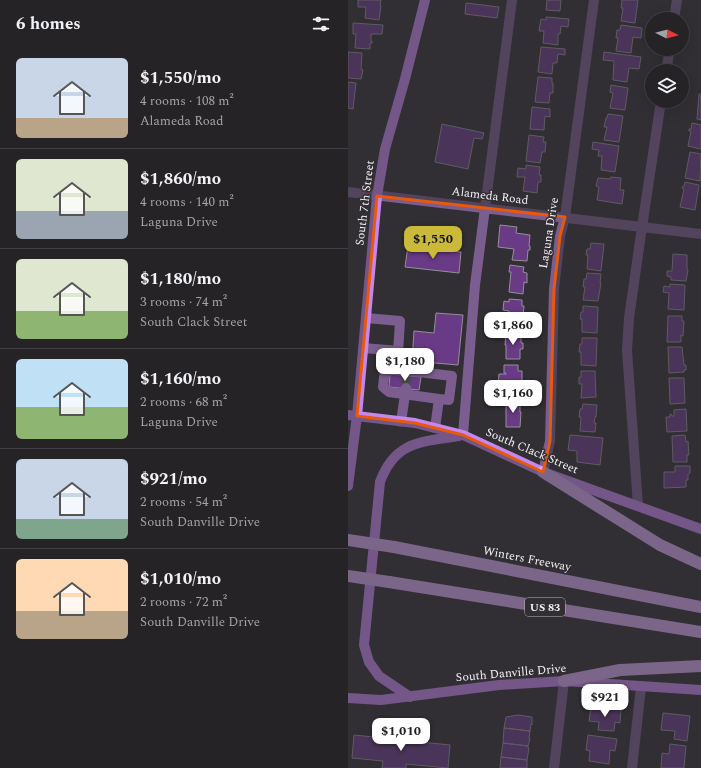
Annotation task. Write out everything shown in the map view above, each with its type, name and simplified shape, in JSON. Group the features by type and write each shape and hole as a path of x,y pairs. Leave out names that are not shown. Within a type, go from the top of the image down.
{"highway":[{"path":"543,472 660,545 701,564"},
{"name":"Winters Freeway","path":"348,540 394,547 701,607"},
{"name":"US 83","path":"348,576 701,632"},
{"path":"564,681 620,670 701,666"}],"main road":[{"name":"South 7th Street","path":"348,486 352,415 363,348 377,196 385,149 426,0"},
{"name":"South Clack Street","path":"352,415 435,428 463,435 543,472 701,529"},
{"path":"410,697 379,676 369,662 364,645 380,482 385,469 394,456 410,445 463,435"},
{"name":"South Danville Drive","path":"348,698 380,700 499,685 564,681 701,690"}],"street":[{"path":"463,435 475,285 512,0"},
{"name":"Laguna Drive","path":"543,472 550,441 554,289 560,236 566,218 594,0"},
{"path":"675,12 677,0"},
{"path":"638,506 627,350 629,318 661,108"},
{"name":"Alameda Road","path":"348,192 701,234"},
{"path":"366,318 400,322 397,369"},
{"path":"363,348 399,351"},
{"path":"385,368 397,369 407,373 452,376 449,400 405,391 389,392 383,387 385,368"},
{"path":"451,385 467,386"},
{"path":"401,422 405,391"},
{"path":"435,428 439,399"},
{"path":"554,768 564,681"},
{"path":"632,768 641,687"}],"highlighted area":[{"path":"377,196 565,217 560,236 554,289 550,441 543,472 463,435 415,423 357,416"}],"building":[{"path":"358,0 381,0 379,20 365,18 366,7 358,7"},
{"path":"547,0 561,0 560,11 546,10"},
{"path":"622,0 638,0 635,23 621,21 623,8 621,8"},
{"path":"466,3 499,7 497,18 465,14"},
{"path":"546,17 569,19 568,27 561,26 560,34 558,34 558,45 543,43 544,31 539,31 541,19 546,20"},
{"path":"353,23 383,25 382,34 371,34 372,43 370,43 370,49 355,48 356,34 353,34"},
{"path":"621,25 642,28 641,38 633,37 631,53 616,51 618,38 616,38 617,30 620,30"},
{"path":"541,47 565,49 565,55 558,54 557,63 553,63 552,74 538,72"},
{"path":"348,52 362,53 361,69 363,70 361,79 348,78"},
{"path":"604,52 641,57 639,69 629,68 627,82 613,80 614,61 603,60"},
{"path":"538,77 552,78 553,93 550,93 549,103 535,102"},
{"path":"348,82 356,83 353,109 348,108"},
{"path":"611,85 628,88 625,110 610,108 613,93 610,92"},
{"path":"699,94 701,94 701,120 697,119"},
{"path":"532,107 550,109 550,117 545,116 544,130 530,129"},
{"path":"608,114 623,116 619,142 604,140 607,127 604,127"},
{"path":"692,123 701,125 701,149 688,146 691,131 689,131 689,129 691,129"},
{"path":"442,124 484,133 482,139 474,138 468,169 435,162"},
{"path":"529,135 544,137 543,142 546,142 545,152 542,152 540,163 526,161"},
{"path":"593,142 619,146 615,172 601,170 602,156 598,156 599,150 592,149"},
{"path":"690,152 701,154 700,181 685,178"},
{"path":"526,165 540,167 539,175 541,175 541,182 538,182 537,193 523,191 525,177 517,177 518,168 526,169"},
{"path":"611,177 621,178 620,190 624,190 622,204 597,200 599,187 596,186 598,178 610,179"},
{"path":"685,182 699,185 695,210 680,207 684,189 682,188"},
{"path":"500,225 517,227 516,233 530,235 530,250 528,250 527,261 512,260 514,249 498,247"},
{"path":"591,243 604,244 601,271 587,269 588,255 586,255 587,249 590,249"},
{"path":"408,246 461,252 459,273 405,267"},
{"path":"673,254 687,255 688,270 686,281 671,280 671,277 667,276 667,271 672,271"},
{"path":"510,265 524,267 523,272 527,273 527,283 524,282 523,294 509,292 511,272 509,272"},
{"path":"587,273 601,274 598,301 583,300 585,287 583,287 584,279 586,279"},
{"path":"670,284 685,285 684,310 668,309 669,293 663,292 664,286 670,287"},
{"path":"509,299 522,300 522,306 524,306 522,327 507,326 509,311 503,310 504,301 509,302"},
{"path":"583,306 598,307 597,333 582,332 582,319 580,319 581,312 583,312"},
{"path":"436,313 463,315 458,365 412,361 414,331 434,333"},
{"path":"668,316 682,316 682,321 684,321 681,342 667,342"},
{"path":"506,333 521,333 521,343 523,343 523,349 520,349 520,359 506,359"},
{"path":"582,338 597,338 596,366 581,365 581,352 579,352 580,344 582,344"},
{"path":"668,347 682,347 684,365 686,365 686,370 684,370 684,372 669,373"},
{"path":"504,365 518,365 518,371 522,371 520,393 506,392 506,385 498,385 499,374 506,374 504,373"},
{"path":"581,371 595,371 596,397 581,398 582,384 579,384 579,377 581,377"},
{"path":"390,374 421,377 419,390 389,387"},
{"path":"669,378 684,378 685,403 670,404"},
{"path":"506,400 520,400 520,427 506,427"},
{"path":"583,404 597,405 594,423 596,423 595,432 580,431 581,417 579,417 580,409 582,409"},
{"path":"686,409 687,431 667,432 666,417 670,417 670,414 674,416 674,410"},
{"path":"570,435 603,438 600,465 577,462 577,451 568,450"},
{"path":"685,435 686,442 688,441 689,455 687,455 687,462 673,462 672,436"},
{"path":"675,466 690,466 688,480 686,480 686,487 664,488 664,472 675,472"},
{"path":"591,707 621,710 620,723 615,722 614,731 598,730 599,722 589,721"},
{"path":"663,713 690,716 687,741 674,739 675,731 661,730"},
{"path":"518,715 532,717 530,731 504,728 506,717"},
{"path":"504,728 530,731 528,746 503,743"},
{"path":"354,735 450,745 448,768 406,764 406,768 382,768 383,761 352,758"},
{"path":"588,735 617,739 615,751 610,750 609,764 589,761 590,751 586,750"},
{"path":"503,743 528,746 527,760 501,757"},
{"path":"670,744 686,746 684,768 661,768 662,753 669,754"},
{"path":"501,757 527,760 527,768 500,768"}],"tunnel":[{"path":"406,388 407,376"}]}
